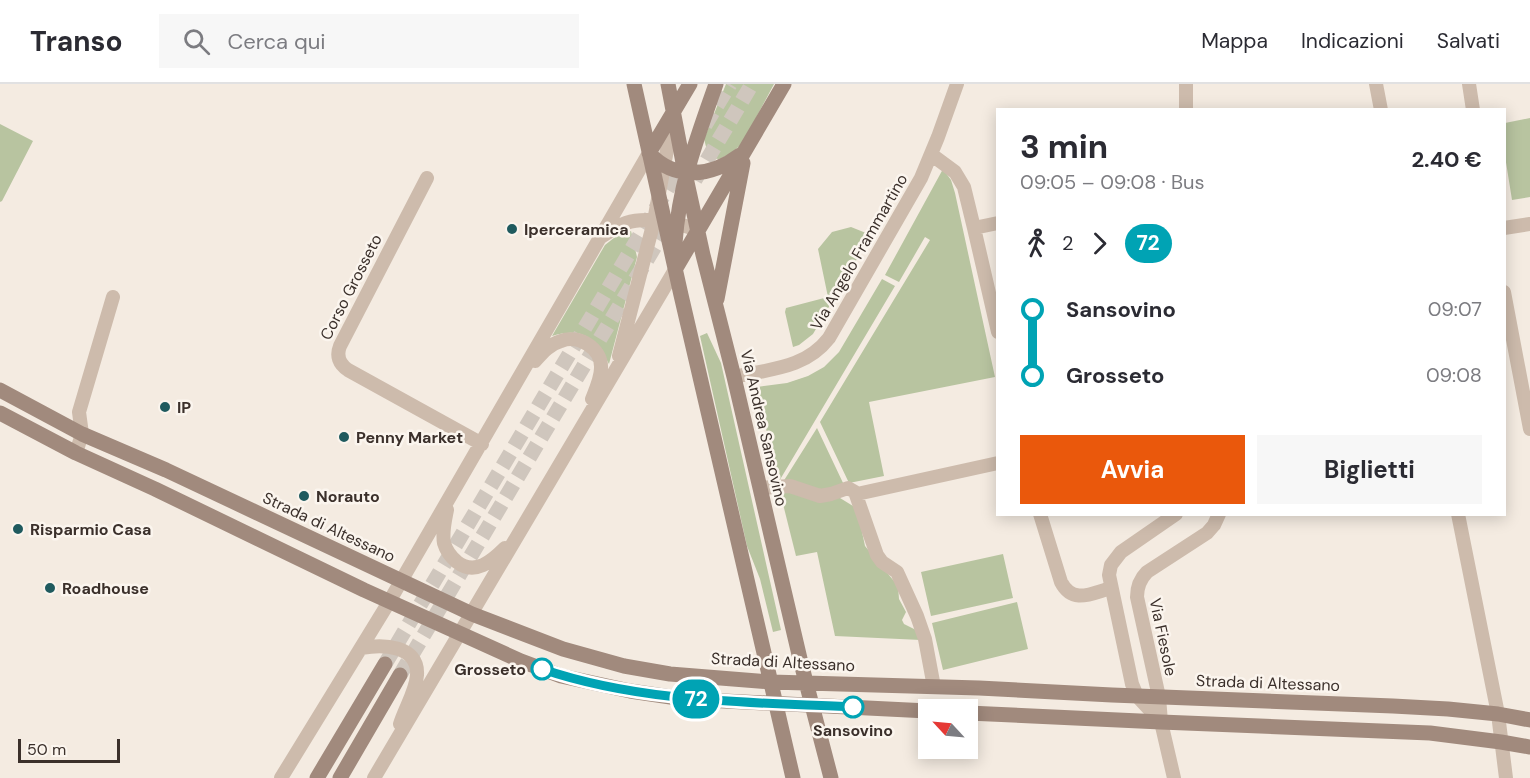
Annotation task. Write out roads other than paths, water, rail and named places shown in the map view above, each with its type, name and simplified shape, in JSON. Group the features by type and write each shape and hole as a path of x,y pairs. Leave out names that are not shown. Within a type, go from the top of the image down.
{"street":[{"path":"634,84 794,778"},
{"name":"Via Andrea Sansovino","path":"668,84 698,230 806,683 831,778"},
{"path":"281,778 362,648 690,84"},
{"path":"614,375 665,222 686,173 716,84"},
{"path":"374,778 784,84"},
{"name":"Via Angelo Frammartino","path":"734,377 784,367 801,361 815,353 824,344 912,196 932,155 957,84"},
{"path":"1186,84 1186,108"},
{"path":"1376,84 1381,108"},
{"path":"1469,84 1473,108"},
{"path":"659,195 674,111"},
{"path":"649,153 675,171 695,173 719,167 745,152"},
{"path":"716,305 745,152"},
{"path":"932,155 958,176 965,192 996,323"},
{"name":"Corso Grosseto","path":"427,178 340,346 338,356 344,368 482,444"},
{"path":"599,238 628,222 665,222 698,230"},
{"path":"974,228 996,223"},
{"path":"1506,228 1530,224"},
{"path":"76,453 82,434 79,412 113,297"},
{"path":"1506,303 1530,429"},
{"path":"521,376 543,352 561,341 573,339 590,346 599,356 602,368 586,418"},
{"name":"Strada di Altessano","path":"0,390 82,434 166,470 472,614 563,649 616,664 670,674 771,682 1404,707 1498,714 1530,720"},
{"path":"0,413 76,453 389,602 542,670 597,685 679,698 918,710"},
{"path":"856,494 996,463"},
{"path":"760,488 790,486 820,496 848,488 853,490 877,555 882,562 897,572 920,624 928,649 934,687"},
{"path":"450,496 443,532 444,543 449,554 461,564 472,568 487,564 516,536"},
{"path":"1041,516 1061,582 1065,588 1071,594 1082,596 1111,588"},
{"path":"1161,722 1137,696 1132,684 1109,575 1111,565 1117,556 1173,516"},
{"name":"Via Fiesole","path":"1174,778 1137,597 1138,586 1150,569 1207,533 1218,516"},
{"path":"1458,516 1498,714 1506,778"},
{"path":"362,648 384,645 398,648 409,656 417,669 415,685 392,749"},
{"path":"317,778 385,664"},
{"path":"340,778 400,675"},
{"path":"978,713 1422,732 1530,747"}],"tunnel":[{"path":"705,125 730,84"},
{"path":"695,180 752,84"},
{"path":"385,664 684,161"},
{"path":"400,675 670,221"}],"place":[{"name":"Iperceramica","path":"512,229"},
{"name":"IP","path":"165,407"},
{"name":"Penny Market","path":"344,437"},
{"name":"Norauto","path":"304,496"},
{"name":"Risparmio Casa","path":"18,529"},
{"name":"Roadhouse","path":"50,588"},
{"name":"Grosseto","path":"542,669"},
{"name":"Sansovino","path":"853,707"}]}
